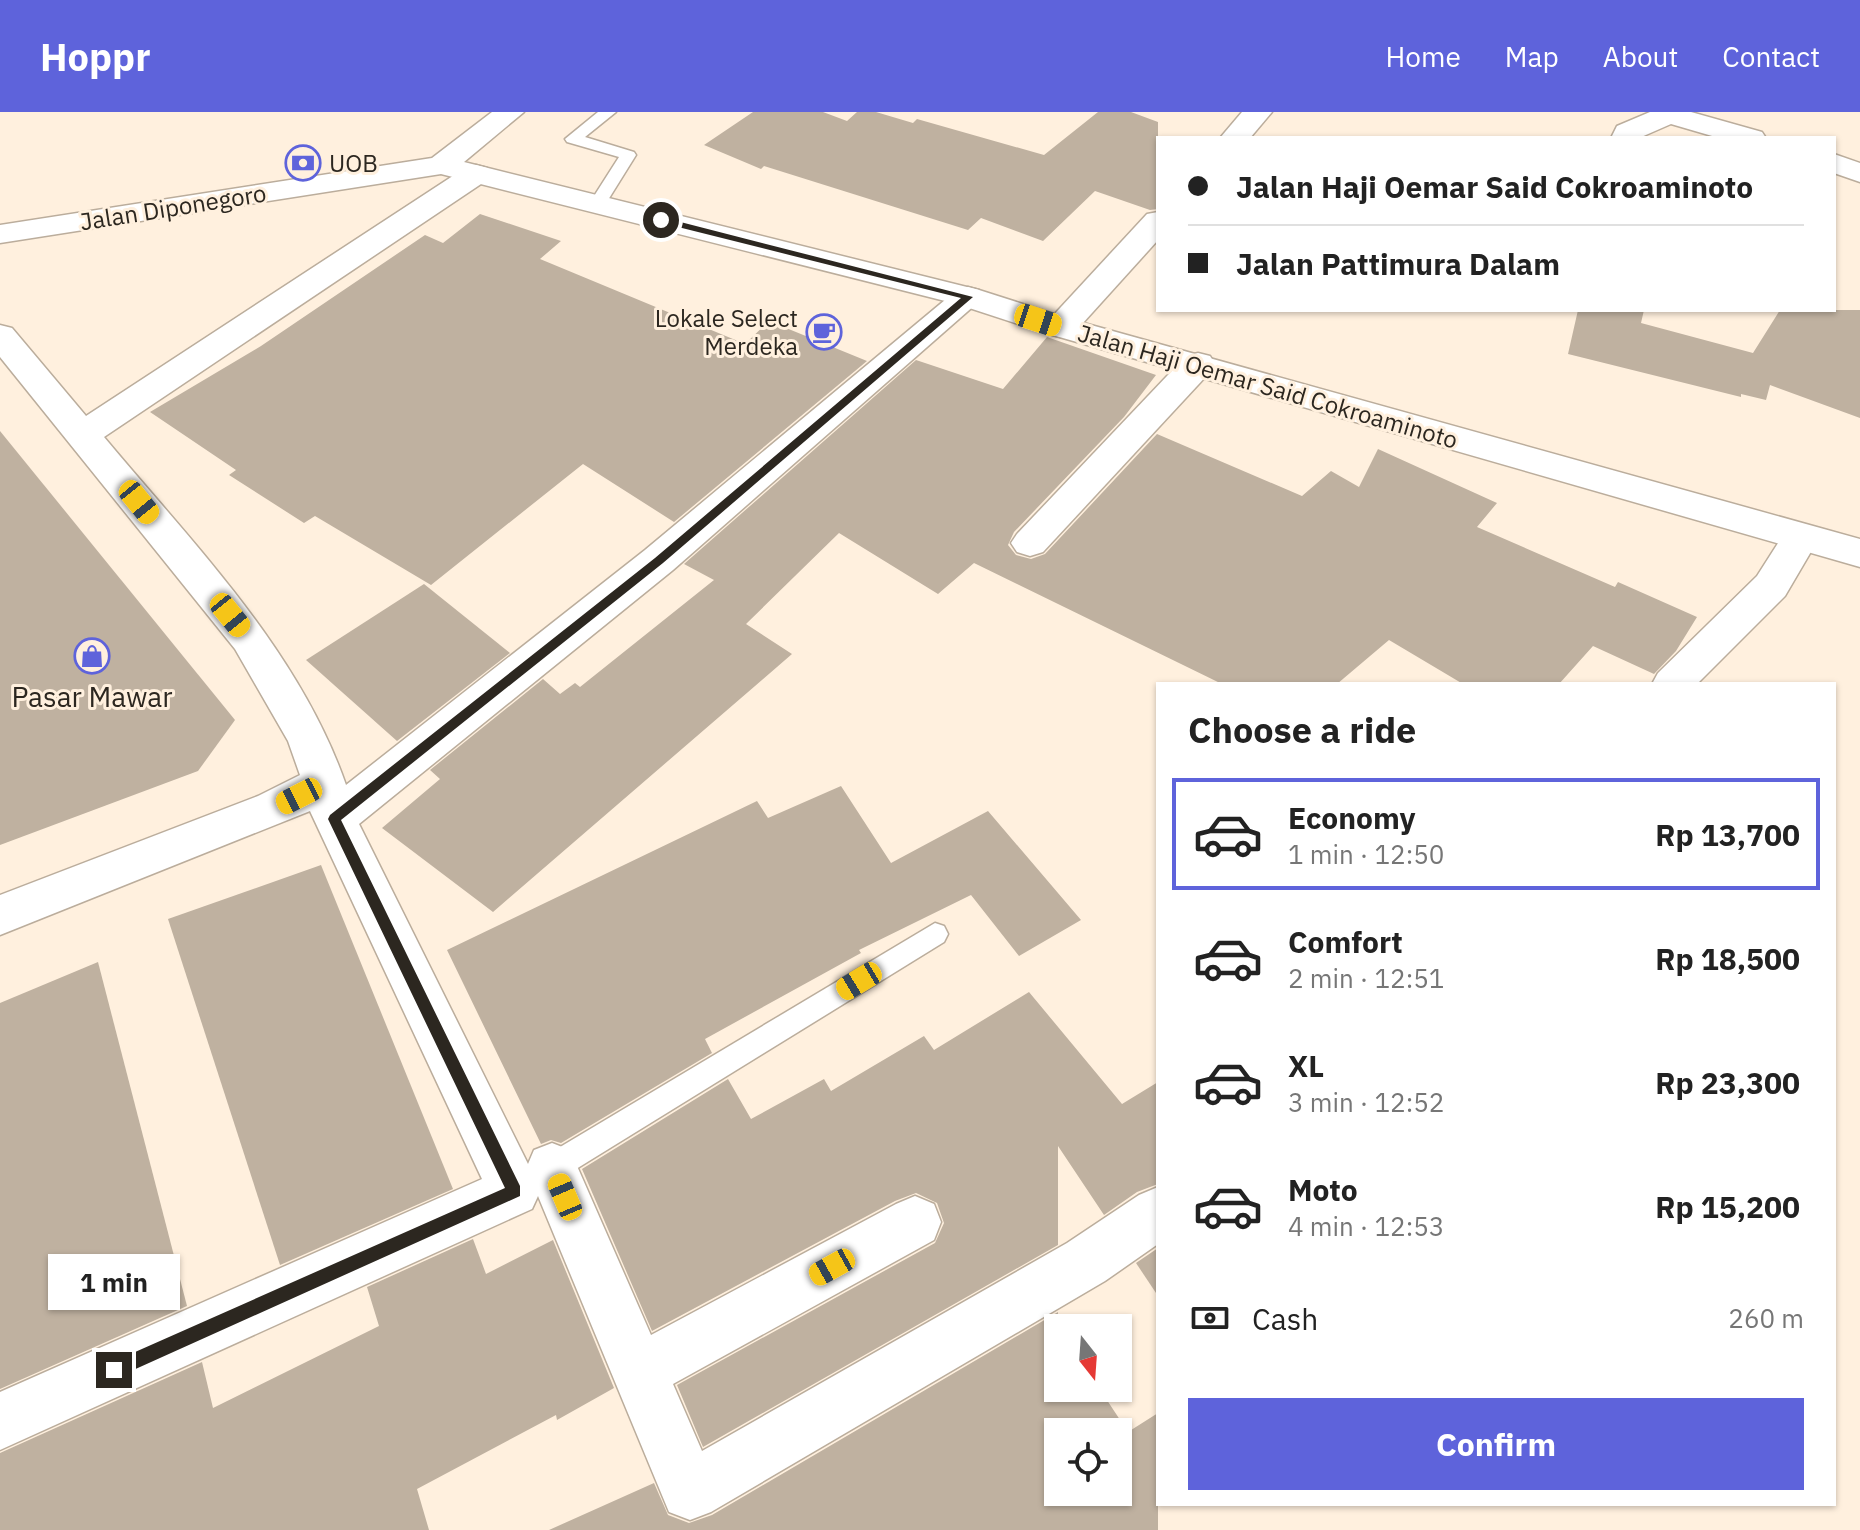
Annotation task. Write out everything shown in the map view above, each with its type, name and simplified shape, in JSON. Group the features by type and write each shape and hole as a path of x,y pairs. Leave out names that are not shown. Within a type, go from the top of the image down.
{"street":[{"path":"441,165 510,112"},
{"path":"1236,136 1258,112"},
{"path":"1626,136 1627,132 1675,112 1682,119 1745,136"},
{"path":"1836,164 1860,173"},
{"name":"Jalan Haji Oemar Said Cokroaminoto","path":"441,165 968,297 1061,327 1860,553"},
{"name":"Jalan Diponegoro","path":"0,234 441,165"},
{"path":"84,434 476,174"},
{"path":"1061,327 1156,223"},
{"path":"0,915 273,809 329,801 659,560 968,297"},
{"path":"0,335 249,638 308,739 329,801 639,1372 690,1491 1086,1262 1156,1214"},
{"path":"1030,543 1198,364"},
{"path":"1674,682 1771,586 1800,538"},
{"path":"0,1421 533,1180"},
{"path":"639,1372 915,1222"}],"lane":[{"path":"580,112 604,115"},
{"path":"597,204 628,155 573,139 604,115"},
{"path":"533,1180 935,934"}],"building":[{"path":"753,112 823,112 847,121 857,112 876,112 913,123 917,119 1044,155 1098,112 1131,112 1158,122 1156,209 1150,210 1095,191 1043,241 981,218 968,230 764,166 761,169 704,145"},
{"path":"480,214 561,241 540,259 745,344 769,321 867,361 674,522 583,464 431,585 315,516 304,523 229,475 236,470 150,412 261,346 425,235 443,243"},
{"path":"1860,310 1860,418 1770,385 1766,400 1741,394 1741,397 1568,354 1578,312 1644,312 1641,323 1753,353 1779,312"},
{"path":"1047,337 1156,375 1124,417 1014,532 1008,545 1016,555 1031,559 1045,554 1157,434 1302,496 1331,471 1359,487 1378,449 1497,503 1477,527 1615,587 1618,582 1697,617 1676,651 1654,674 1593,646 1561,682 1460,682 1389,640 1339,682 1218,682 974,563 938,594 839,533 746,624 792,654 493,912 382,828 440,779 430,770 543,679 560,694 575,683 580,687 714,580 684,564 916,360 1003,389"},
{"name":"Pasar Mawar","path":"0,431 235,720 198,771 0,845"},
{"path":"424,584 510,653 397,741 306,660"},
{"path":"841,786 891,863 988,811 1081,920 1019,956 971,895 859,950 861,953 705,1039 712,1053 561,1143 551,1140 541,1144 447,950 757,801 768,818"},
{"path":"321,865 453,1189 280,1265 168,919"},
{"path":"98,962 187,1306 0,1389 0,1003"},
{"path":"1029,992 1122,1104 1156,1083 1156,1185 1137,1192 1104,1215 1058,1146 1058,1245 703,1447 677,1385 935,1243 944,1223 937,1203 916,1193 895,1201 652,1331 582,1169 728,1079 751,1119 824,1079 831,1091 924,1036 934,1050"},
{"path":"473,1239 486,1274 553,1240 614,1388 557,1420 556,1415 417,1489 429,1530 0,1530 0,1453 202,1362 213,1408 379,1326 367,1287"},
{"path":"1156,1249 1156,1293 1136,1263"},
{"path":"1044,1320 1044,1402 1108,1402 1119,1418 1044,1418 1044,1506 1132,1506 1132,1429 1156,1414 1158,1530 549,1530 654,1483 668,1515 689,1523 712,1515"}],"place":[{"name":"UOB","path":"303,163"},
{"name":"Lokale Select Merdeka","path":"824,332"},
{"name":"Pasar Mawar","path":"92,656"}],"route":[{"path":"114,1370 514,1191 334,819 659,560 968,297 661,220"}]}
